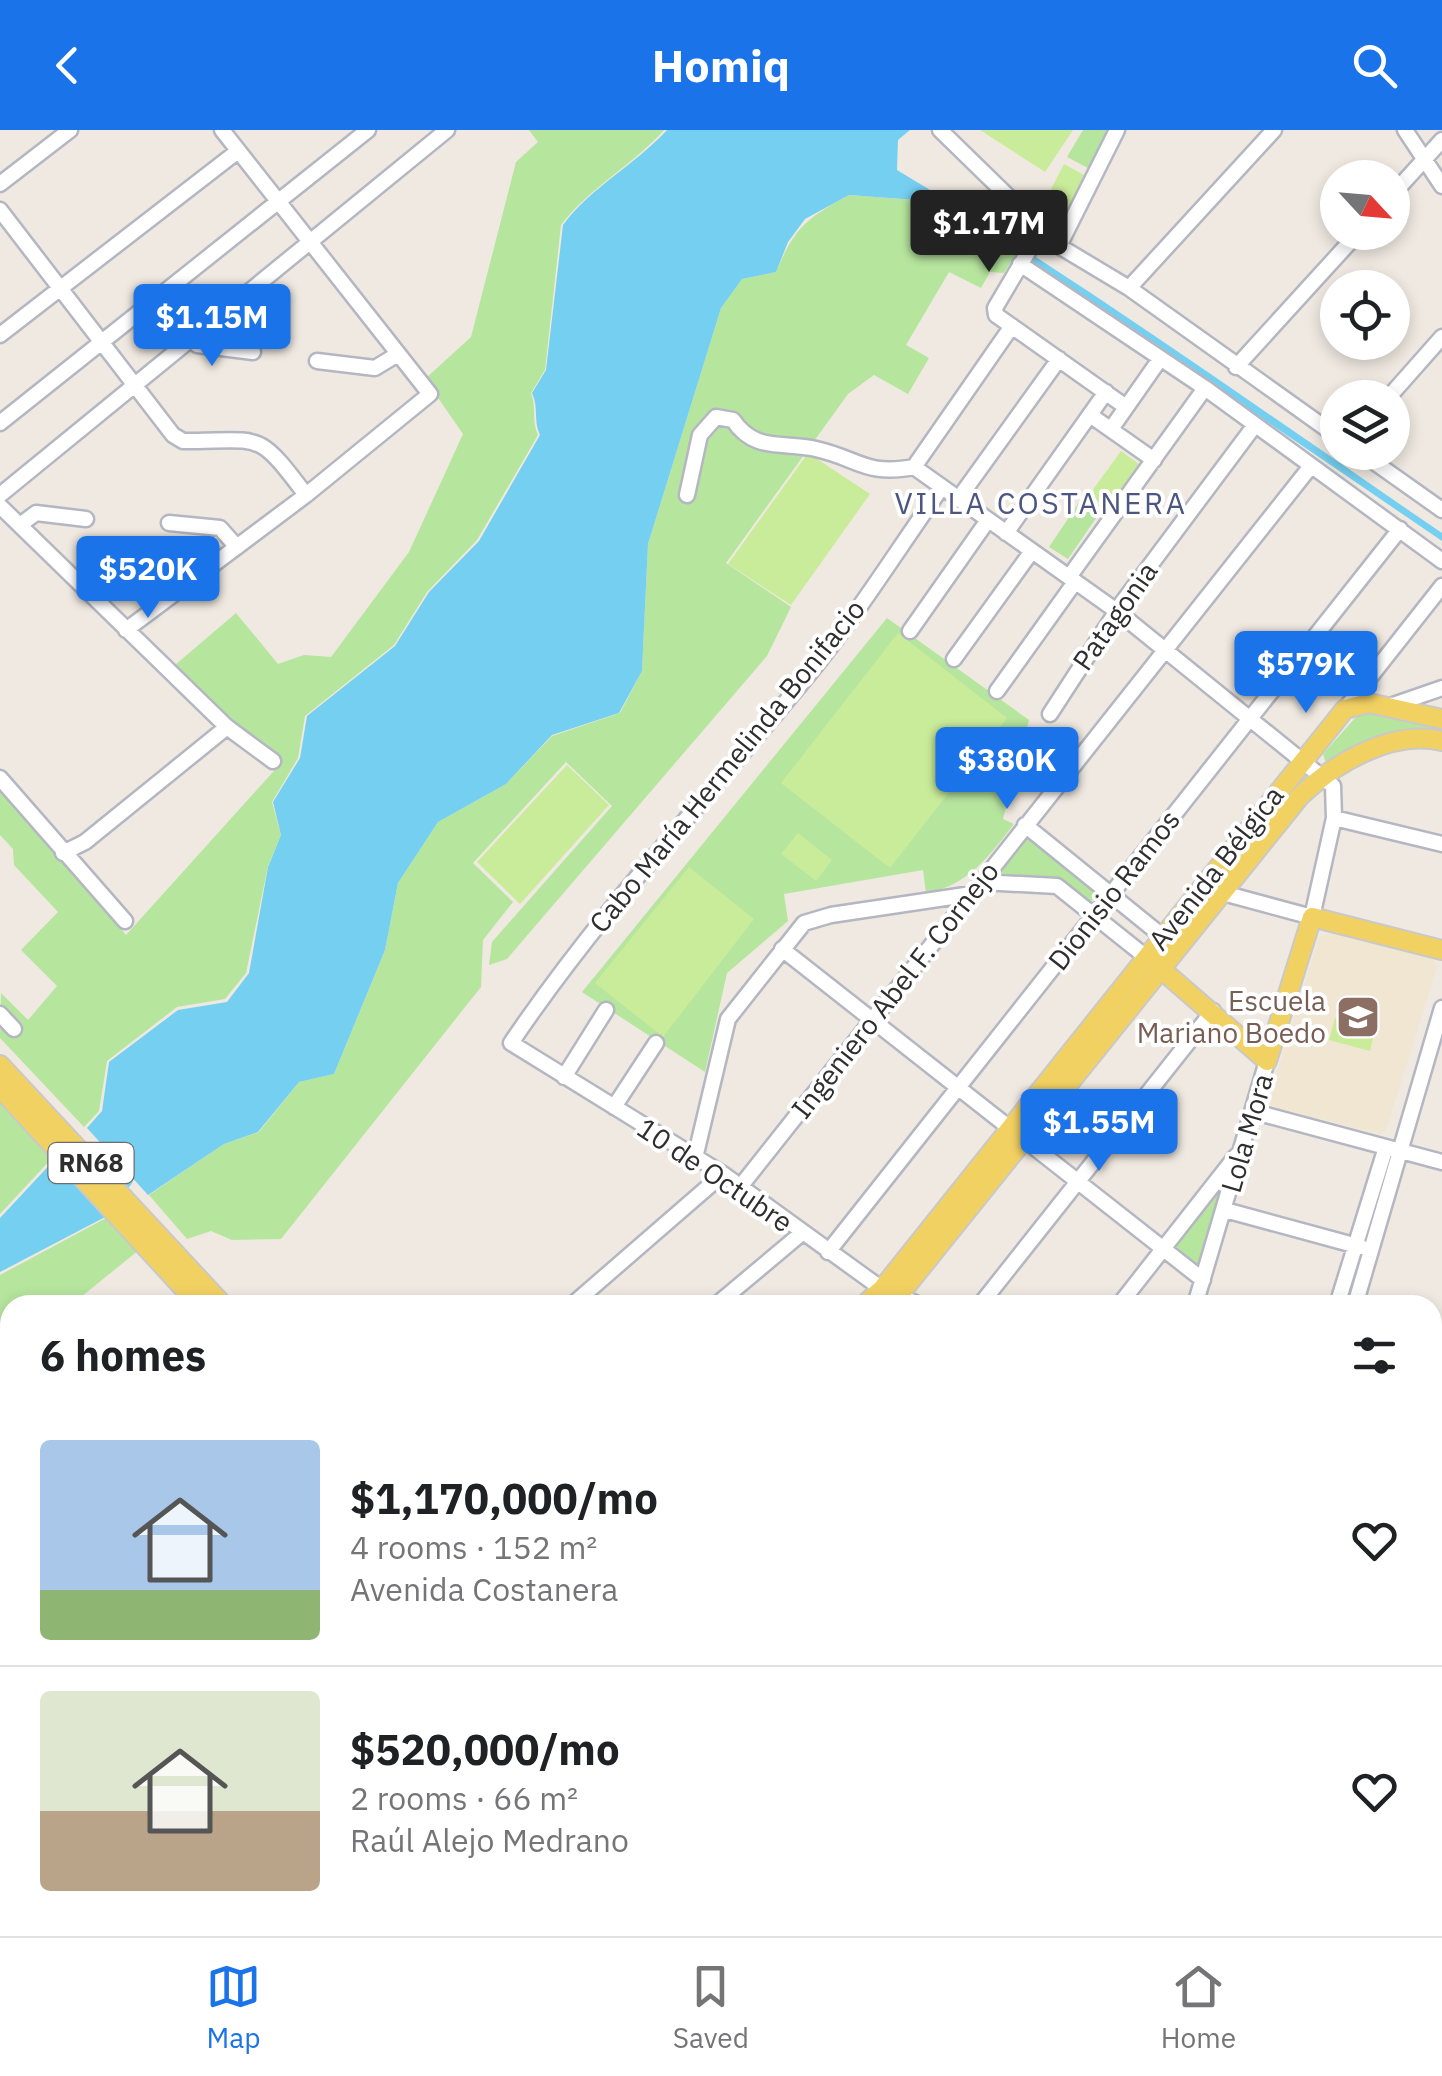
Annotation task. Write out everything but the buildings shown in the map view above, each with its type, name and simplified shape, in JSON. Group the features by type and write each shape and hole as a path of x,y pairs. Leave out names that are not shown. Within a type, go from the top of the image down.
{"main road":[{"path":"1345,708 1360,703 1390,706 1442,719"},
{"name":"Avenida Bélgica","path":"901,1295 1146,957 1345,708"},
{"path":"1328,780 1405,738 1442,742"},
{"name":"Avenida Bélgica","path":"1016,1136 1162,970 1223,892 1328,780"},
{"path":"1312,917 1442,950"},
{"name":"Lola Mora","path":"1268,1061 1312,917"},
{"path":"1146,957 1268,1061"},
{"name":"RN68","path":"2,1067 174,1263 193,1295"},
{"name":"RN68","path":"0,1088 174,1263 211,1295"}],"street":[{"path":"0,184 70,130"},
{"path":"126,630 306,495 430,394 222,130"},
{"path":"0,423 368,130"},
{"path":"0,495 446,130"},
{"path":"940,130 1060,246 1129,288 1320,425"},
{"path":"1060,246 1117,130"},
{"path":"1129,288 1274,130"},
{"path":"1405,130 1442,186"},
{"path":"1410,176 1442,140"},
{"path":"0,335 238,151"},
{"path":"0,210 173,435 182,441 258,441 269,446 306,495"},
{"path":"1041,230 995,308 996,315 1126,407"},
{"path":"1236,367 1343,250"},
{"path":"1020,264 1204,388 1442,561"},
{"path":"914,467 1012,326"},
{"path":"1404,380 1442,337"},
{"path":"193,340 197,345 254,352"},
{"path":"317,361 375,368 398,354"},
{"path":"1111,429 1160,358"},
{"path":"958,498 1059,359"},
{"path":"997,691 1204,388"},
{"path":"1006,534 1106,392"},
{"path":"1090,414 1154,460"},
{"path":"687,495 700,434 716,417 733,420 748,438 769,446 823,450 878,472 914,467 1118,612 1328,780"},
{"name":"Patagonia","path":"1050,714 1118,612 1256,425"},
{"name":"Ingeniero Abel F. Cornejo","path":"740,1187 1312,466"},
{"path":"1385,470 1442,510"},
{"name":"Cabo María Hermelinda Bonifacio","path":"511,1043 548,988 671,834 809,673 942,487"},
{"path":"0,506 227,727 273,761"},
{"path":"20,525 36,513 86,519"},
{"path":"910,630 988,520"},
{"path":"169,523 220,528 238,546"},
{"name":"Dionisio Ramos","path":"828,1252 1400,529"},
{"path":"954,660 1032,551"},
{"path":"1345,708 1442,586"},
{"path":"1390,706 1442,688"},
{"path":"63,854 85,842 227,727"},
{"path":"0,778 125,922"},
{"name":"Lola Mora","path":"1312,917 1334,818 1328,780"},
{"path":"1334,818 1442,844"},
{"path":"1025,825 1162,936"},
{"path":"695,1158 728,1019 804,923 976,888 1057,886 1146,957"},
{"path":"1223,892 1312,917"},
{"path":"782,949 1203,1280"},
{"path":"1340,1295 1442,1008"},
{"path":"564,1077 606,1010"},
{"path":"988,1295 1213,1011"},
{"path":"0,1014 14,1029"},
{"name":"10 de Octubre","path":"511,1043 723,1174 828,1252 894,1295"},
{"path":"614,1108 656,1043"},
{"name":"Lola Mora","path":"1198,1295 1268,1061"},
{"path":"1255,1112 1442,1162"},
{"path":"1127,1295 1243,1148"},
{"path":"1358,1295 1394,1149"},
{"path":"584,1295 723,1174"},
{"path":"1225,1210 1372,1250"},
{"path":"728,1295 802,1233"}],"shaded area":[{"name":"Escuela Mariano Boedo","path":"1328,933 1432,959 1437,967 1386,1130 1380,1134 1273,1107 1269,1099 1319,938"}],"green space":[{"path":"529,130 664,130 561,225 545,370 531,393 538,435 477,540 427,592 394,645 305,716 298,758 272,802 281,835 268,866 246,973 225,999 177,1007 107,1061 99,1111 84,1127 0,1038 1,993 28,1020 57,986 21,950 58,912 14,865 13,849 0,835 0,789 126,935 282,762 232,722 175,665 236,613 278,664 304,655 331,657 409,552 463,434 425,379 471,337 516,162 538,142"},
{"path":"980,130 1073,130 1045,172"},
{"path":"1083,130 1110,130 1088,168 1067,157"},
{"path":"1064,164 1084,175 1064,217 1043,205"},
{"path":"849,195 929,201 1017,252 1004,273 990,272 981,288 949,272 906,345 929,358 908,394 874,375 848,394 726,563 791,607 767,656 507,959 489,965 492,942 612,806 566,762 473,863 513,902 483,940 481,987 281,1239 232,1240 211,1231 187,1239 149,1195 224,1144 259,1132 299,1082 334,1074 385,950 398,883 438,822 506,784 552,736 620,713 642,671 648,544 721,308 742,279 776,272 804,225"},
{"path":"1121,451 1139,464 1107,508 1089,495"},
{"path":"808,453 870,494 791,605 728,564"},
{"path":"1084,495 1103,508 1068,559 1049,547"},
{"path":"887,618 1029,720 1003,819 1014,824 966,877 941,889 926,893 923,870 784,894 788,921 727,973 705,1072 582,992"},
{"path":"898,633 1007,718 890,868 781,783"},
{"path":"1364,708 1442,724 1442,737 1326,764 1323,754"},
{"path":"567,765 609,805 520,904 477,862"},
{"path":"798,833 832,860 816,881 781,854"},
{"path":"1032,837 1096,890 1097,899 1086,902 1055,879 1003,877 999,869 1023,838"},
{"path":"689,867 754,919 663,1037 595,983"},
{"path":"1335,1018 1375,1028 1370,1051 1329,1040"},
{"path":"0,1102 54,1156 0,1214"},
{"path":"1230,1176 1202,1271 1173,1248"},
{"path":"110,1216 139,1250 83,1295 0,1295 0,1275"}],"water":[{"path":"667,130 910,130 898,140 897,170 1172,348 1320,449 1320,458 1018,252 930,201 849,195 805,219 788,242 776,272 742,279 721,308 648,544 642,671 619,713 552,735 506,784 438,822 398,883 385,950 334,1074 299,1082 258,1132 224,1144 148,1195 87,1128 102,1111 109,1062 178,1010 227,1002 249,973 268,867 281,835 273,802 300,758 307,716 395,646 429,592 479,541 540,435 532,393 546,370 563,225 586,199"},
{"path":"1338,470 1350,470 1442,533 1442,541"},
{"path":"56,1158 109,1215 0,1272 0,1218"}],"waterway":[{"path":"107,1198 124,1179 128,1146"}],"place":[{"name":"Escuela Mariano Boedo","path":"1358,1017"}],"district":[{"name":"VILLA COSTANERA","path":"1041,504"}]}
